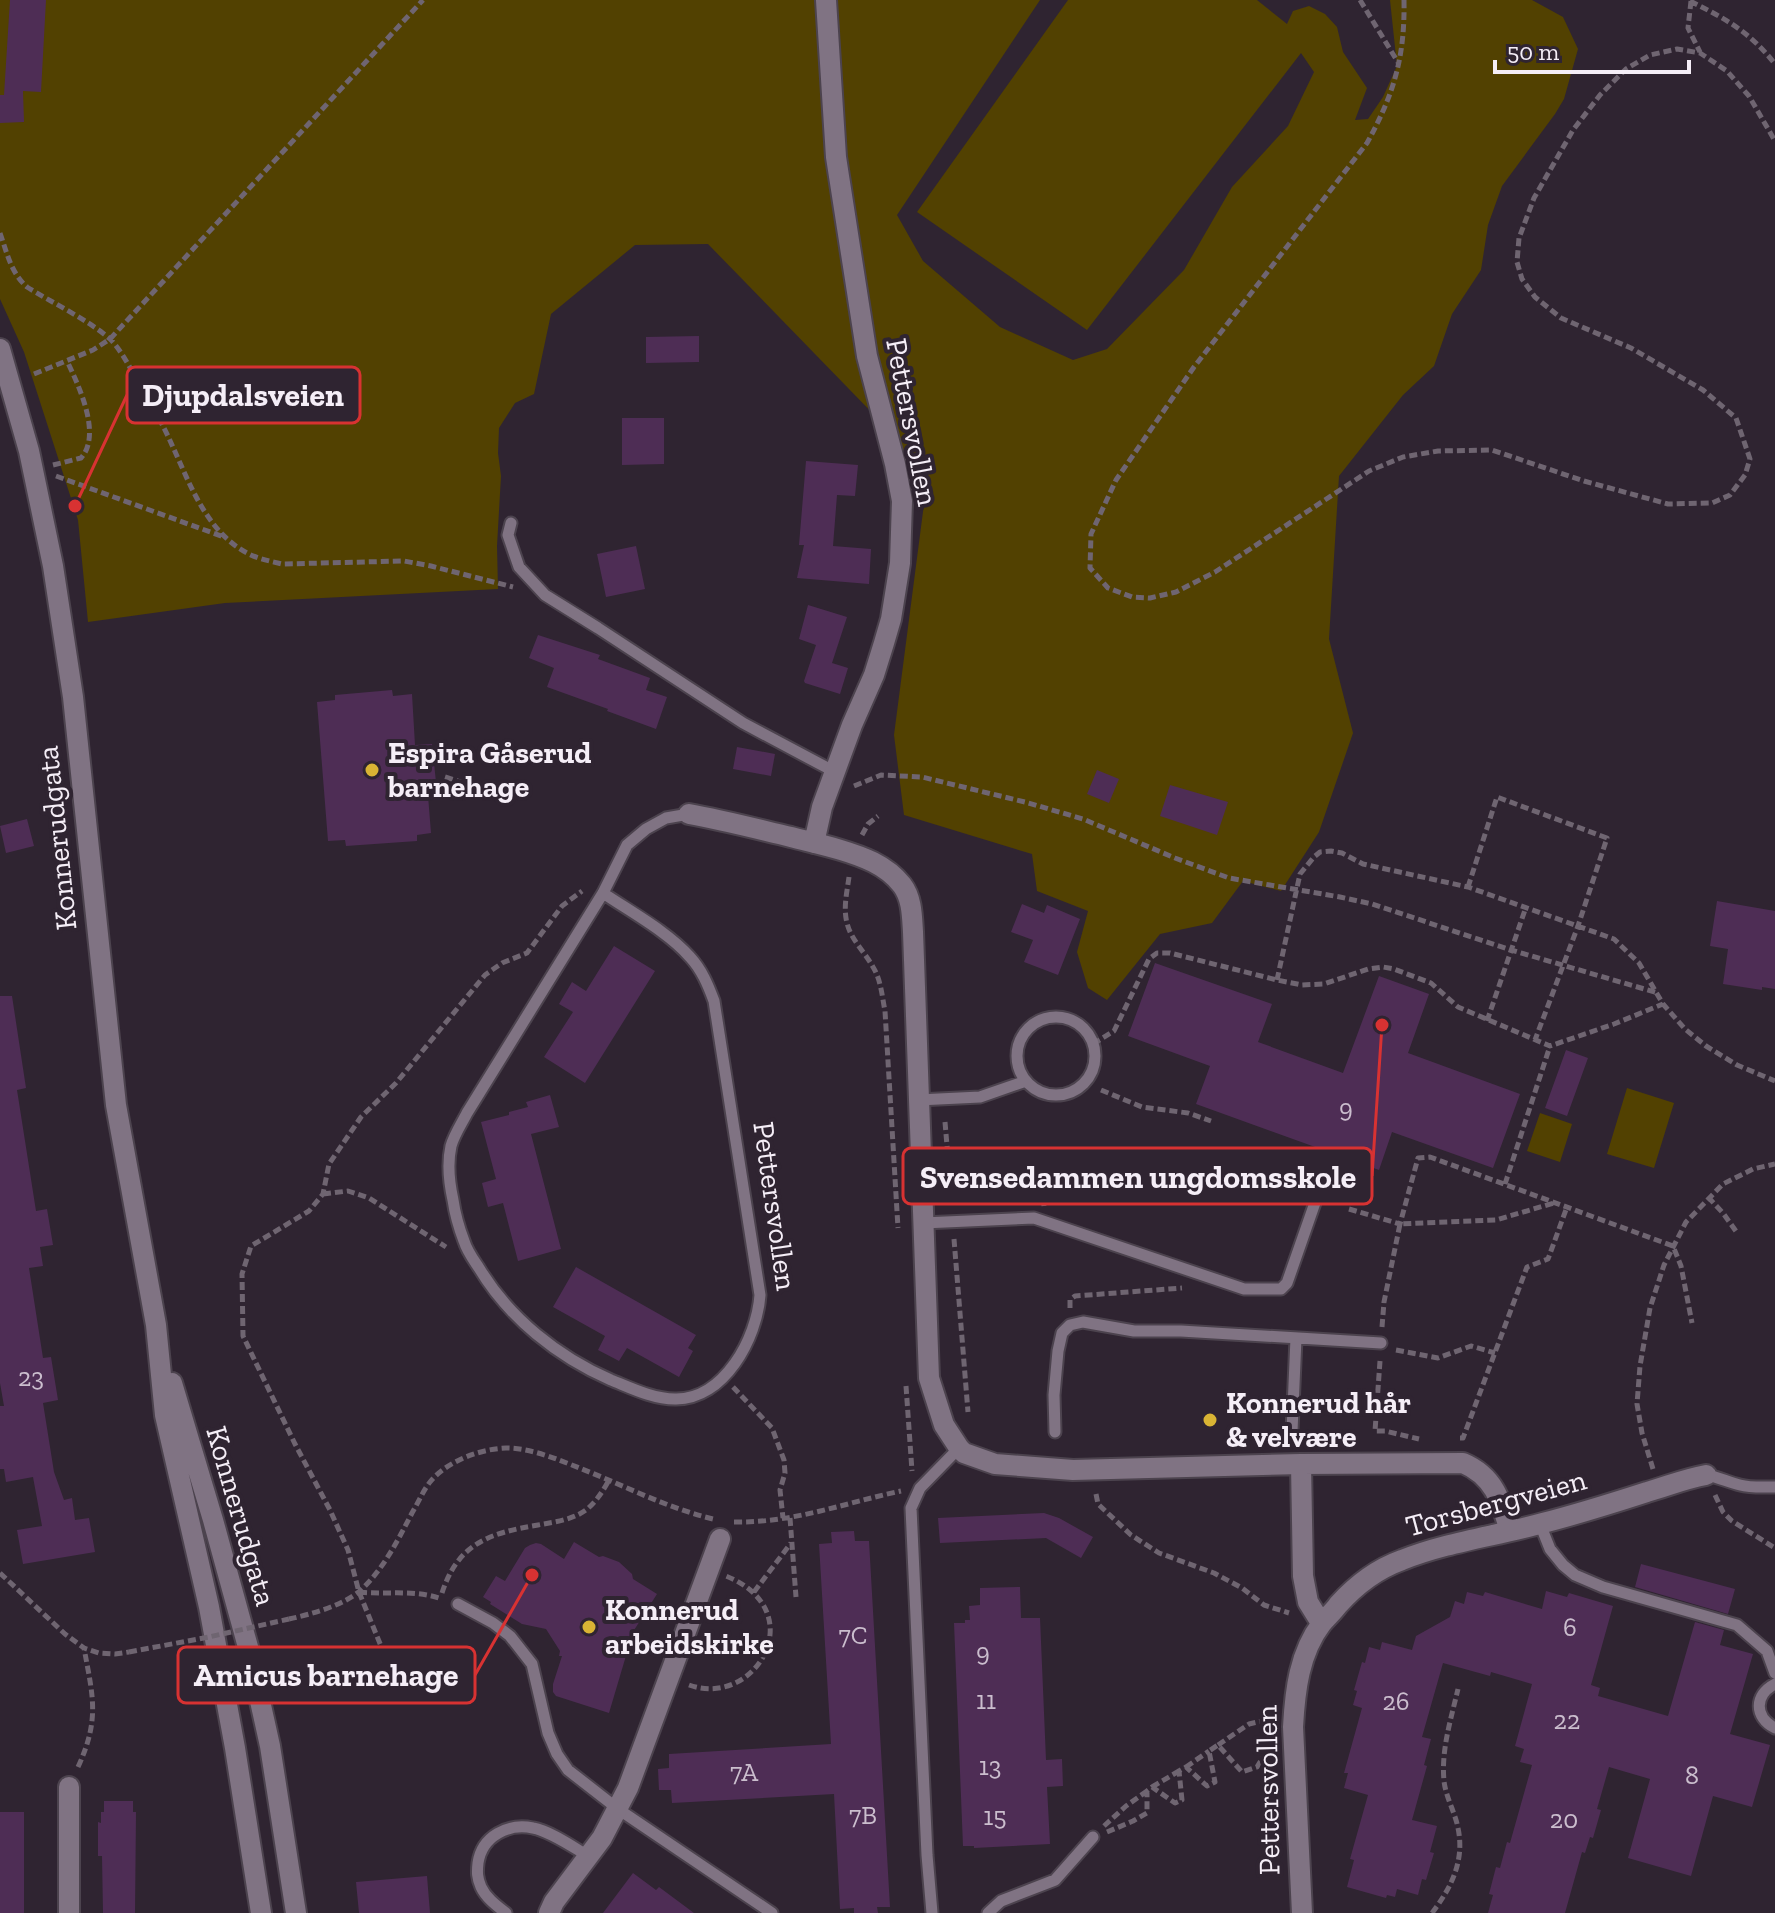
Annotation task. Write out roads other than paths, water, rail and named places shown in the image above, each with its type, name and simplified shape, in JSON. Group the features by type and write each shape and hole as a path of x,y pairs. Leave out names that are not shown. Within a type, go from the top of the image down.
{"street":[{"name":"Pettersvollen","path":"814,843 822,807 874,675 891,619 900,563 902,501 867,356 854,278 836,157 826,0"},
{"name":"Konnerudgata","path":"0,349 33,468 53,566 73,697 116,1105 156,1325 165,1415 209,1607 261,1913"},
{"name":"Pettersvollen","path":"689,814 814,843 873,862 902,885 907,894 913,932 929,1378 944,1425 959,1448"},
{"name":"Konnerudgata","path":"156,1325 248,1647 270,1746 296,1913"},
{"path":"959,1448 964,1453 995,1464 1073,1470 1463,1463 1477,1469 1494,1487 1510,1531"},
{"path":"1301,1464 1303,1576 1308,1602 1321,1624"},
{"name":"Torsbergveien","path":"1321,1624 1348,1594 1380,1570 1401,1560 1540,1524 1680,1480 1706,1475"},
{"path":"549,1913 602,1838 628,1788 720,1539"},
{"name":"Pettersvollen","path":"1302,1913 1293,1739 1295,1697 1305,1654 1321,1624"},
{"path":"69,1787 69,1913"}],"lane":[{"path":"511,523 508,535 519,567 545,595 743,723 835,772"},
{"name":"Pettersvollen","path":"603,893 690,956 706,979 714,1001 760,1295 754,1326 724,1378 703,1394 675,1399 657,1397 627,1387 576,1363 517,1317 487,1281 464,1244 449,1179 451,1144 467,1113 603,893 627,845 666,818 689,814"},
{"path":"1067,1019 1087,1033 1095,1053 1092,1070 1072,1092 1047,1094 1026,1081 1017,1058 1018,1046 1032,1026 1043,1020 1067,1019"},
{"path":"918,1100 980,1097 1026,1081"},
{"path":"923,1223 1034,1218 1244,1289 1281,1289 1287,1283 1317,1197"},
{"path":"1055,1432 1058,1351 1062,1333 1070,1325 1083,1322 1134,1331 1181,1331 1381,1345"},
{"path":"1292,1431 1296,1338"},
{"path":"932,1913 911,1508 920,1488 959,1448"},
{"path":"1706,1475 1739,1485 1775,1487"},
{"path":"1540,1524 1550,1549 1575,1575 1603,1587 1737,1625 1767,1651 1775,1673"},
{"path":"458,1604 510,1636 532,1664 548,1733 568,1770 618,1809 772,1913"},
{"path":"1775,1684 1765,1690 1759,1703 1762,1717 1775,1728"},
{"path":"506,1913 482,1889 477,1875 480,1853 488,1838 504,1830 535,1828 588,1856"},
{"path":"988,1913 1001,1901 1055,1880 1093,1837"}],"place":[{"name":"Djupdalsveien","path":"75,506"},
{"name":"Espira Gåserud barnehage","path":"372,770"},
{"name":"Svensedammen ungdomsskole","path":"1382,1025"},
{"name":"Konnerud hår & velvære","path":"1210,1420"},
{"name":"Amicus barnehage","path":"532,1575"},
{"name":"Konnerud arbeidskirke","path":"589,1627"}]}
